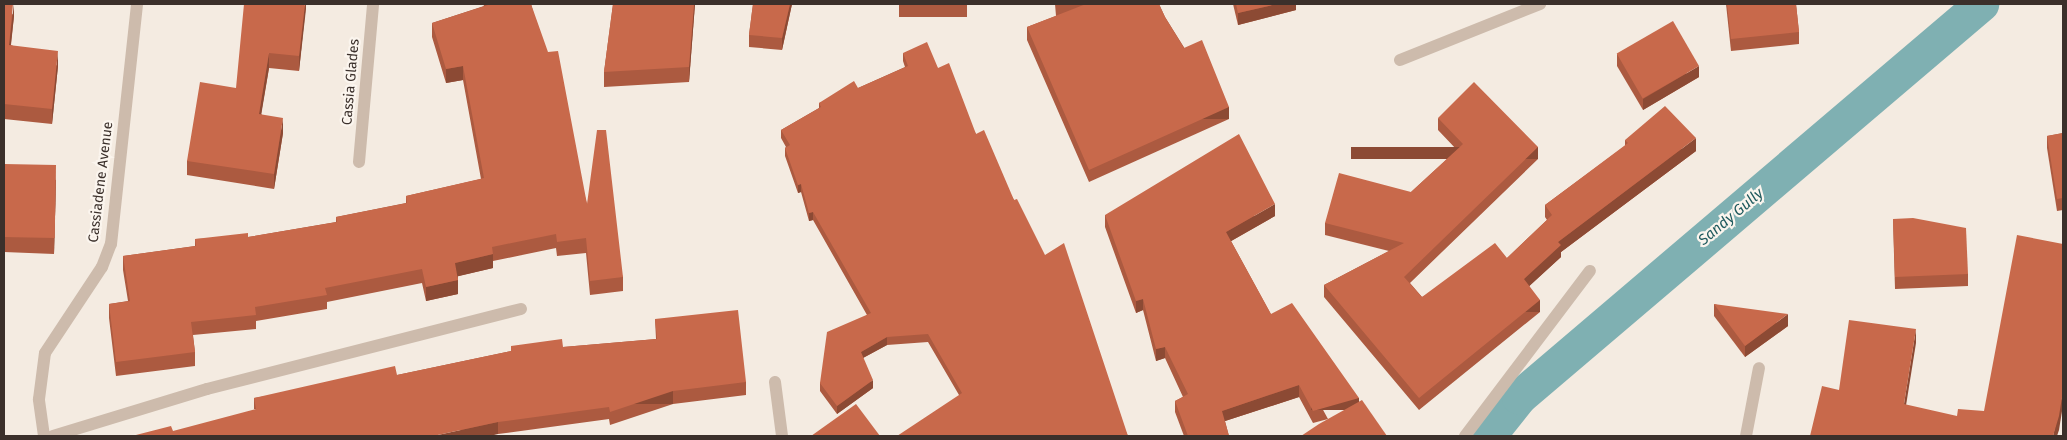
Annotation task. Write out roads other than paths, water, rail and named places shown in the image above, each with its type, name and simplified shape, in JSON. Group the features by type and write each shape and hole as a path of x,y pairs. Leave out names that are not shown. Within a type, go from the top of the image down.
{"street":[{"name":"Cassiadene Avenue","path":"44,436 39,399 45,353 102,268 111,244 137,4"},
{"name":"Cassia Glades","path":"359,162 373,4"},
{"path":"1400,60 1540,4"},
{"path":"1465,436 1590,271"},
{"path":"53,436 207,389 521,309"},
{"path":"1746,436 1759,368"},
{"path":"774,382 782,436"}],"waterway":[{"name":"Sandy Gully","path":"1488,436 1519,397 1981,4"}]}
